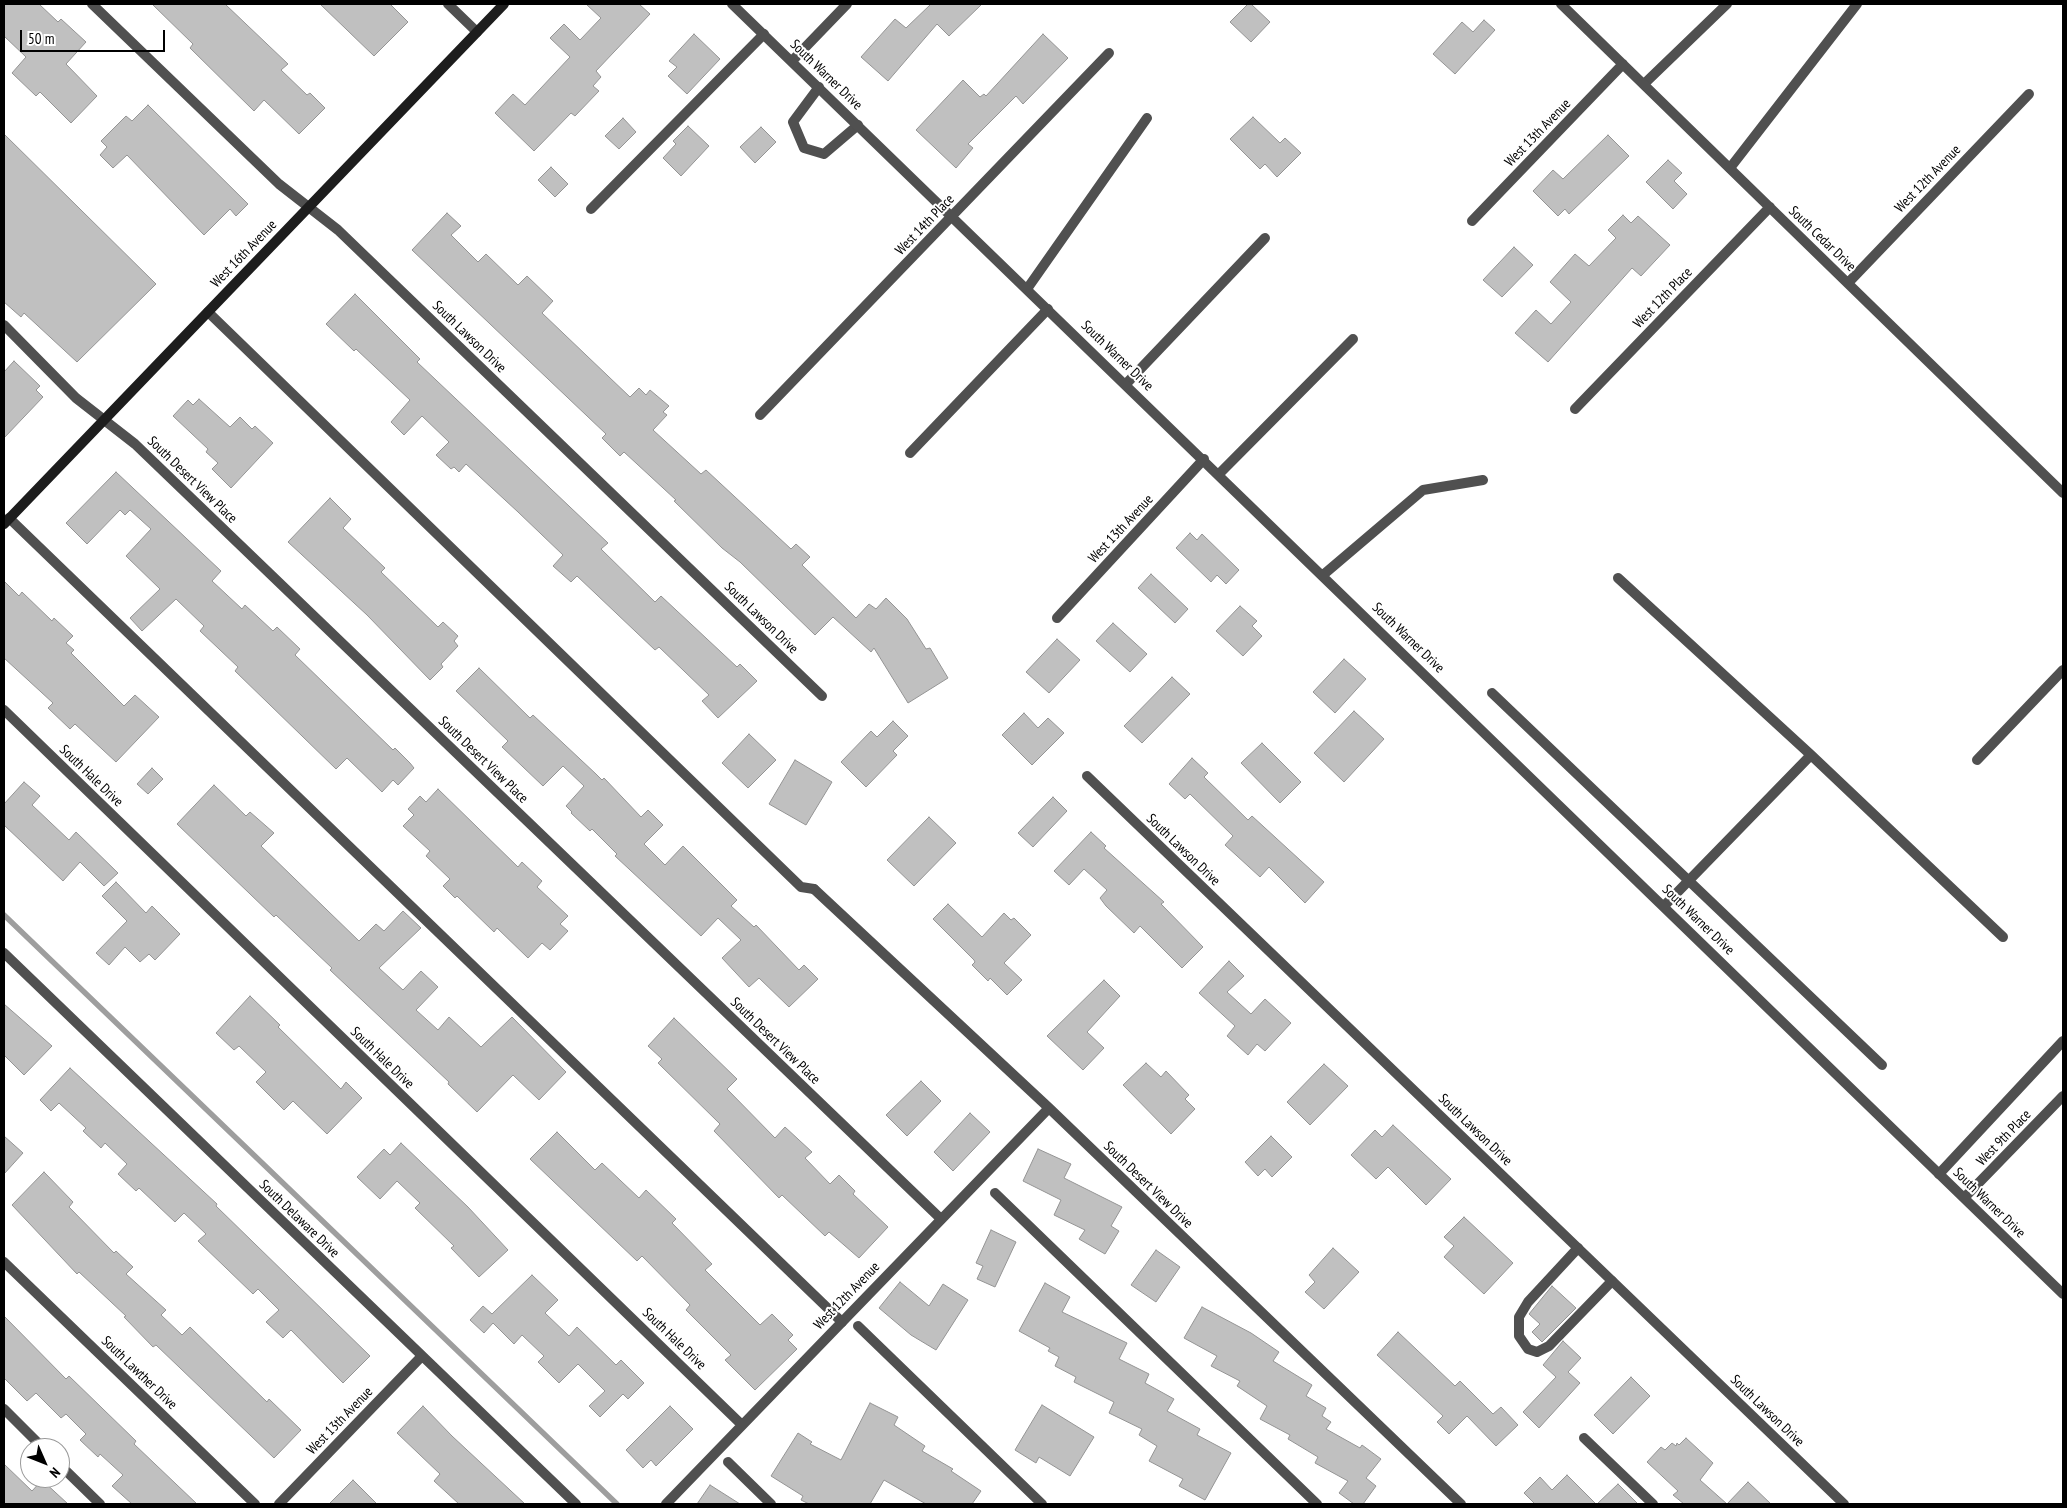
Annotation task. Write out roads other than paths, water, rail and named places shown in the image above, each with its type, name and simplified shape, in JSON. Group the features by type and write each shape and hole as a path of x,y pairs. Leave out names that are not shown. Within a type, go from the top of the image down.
{"street":[{"name":"South Lawson Drive","path":"92,4 279,184 338,230 822,696"},
{"path":"448,4 477,32"},
{"name":"West 16th Avenue","path":"7,521 504,4"},
{"name":"South Warner Drive","path":"732,4 1204,459 2063,1294"},
{"path":"792,61 847,4"},
{"name":"South Cedar Drive","path":"1561,4 2063,493"},
{"path":"1644,84 1727,4"},
{"path":"1730,168 1857,4"},
{"path":"591,208 764,34"},
{"name":"West 14th Place","path":"760,415 1109,53"},
{"name":"West 13th Avenue","path":"1472,221 1623,64"},
{"path":"819,87 793,122 804,148 824,154 858,125"},
{"name":"West 12th Avenue","path":"1848,283 2029,94"},
{"path":"1027,289 1148,118"},
{"name":"West 12th Place","path":"1575,409 1770,208"},
{"path":"1126,384 1265,238"},
{"path":"910,453 1048,309"},
{"name":"South Desert View Drive","path":"208,312 801,887 814,889 1049,1108 1461,1504"},
{"name":"South Desert View Place","path":"4,325 76,398 135,444 941,1220"},
{"path":"1219,474 1353,339"},
{"name":"West 13th Avenue","path":"1057,618 1204,459"},
{"path":"1323,575 1423,490 1484,480"},
{"path":"7,521 842,1322"},
{"path":"1618,578 1812,755 2003,937"},
{"path":"1977,760 2063,670"},
{"path":"1492,692 1882,1065"},
{"name":"South Hale Drive","path":"4,710 742,1425"},
{"path":"1664,906 1812,755"},
{"name":"South Lawson Drive","path":"1087,776 1844,1504"},
{"name":"South Delaware Drive","path":"4,953 421,1357 576,1504"},
{"path":"1940,1174 2063,1041"},
{"name":"West 9th Place","path":"1964,1198 2063,1096"},
{"name":"West 12th Avenue","path":"666,1504 1049,1108"},
{"path":"995,1193 1318,1504"},
{"path":"1578,1248 1528,1302 1519,1317 1519,1336 1528,1348 1537,1352 1549,1346 1612,1281"},
{"name":"South Lawther Drive","path":"4,1262 255,1504"},
{"path":"858,1326 1042,1504"},
{"name":"West 13th Avenue","path":"279,1504 421,1357"},
{"path":"4,1409 33,1438"},
{"path":"1584,1438 1653,1504"},
{"path":"728,1462 771,1504"},
{"path":"70,1475 100,1504"}],"waterway":[{"path":"4,915 617,1504"}]}
